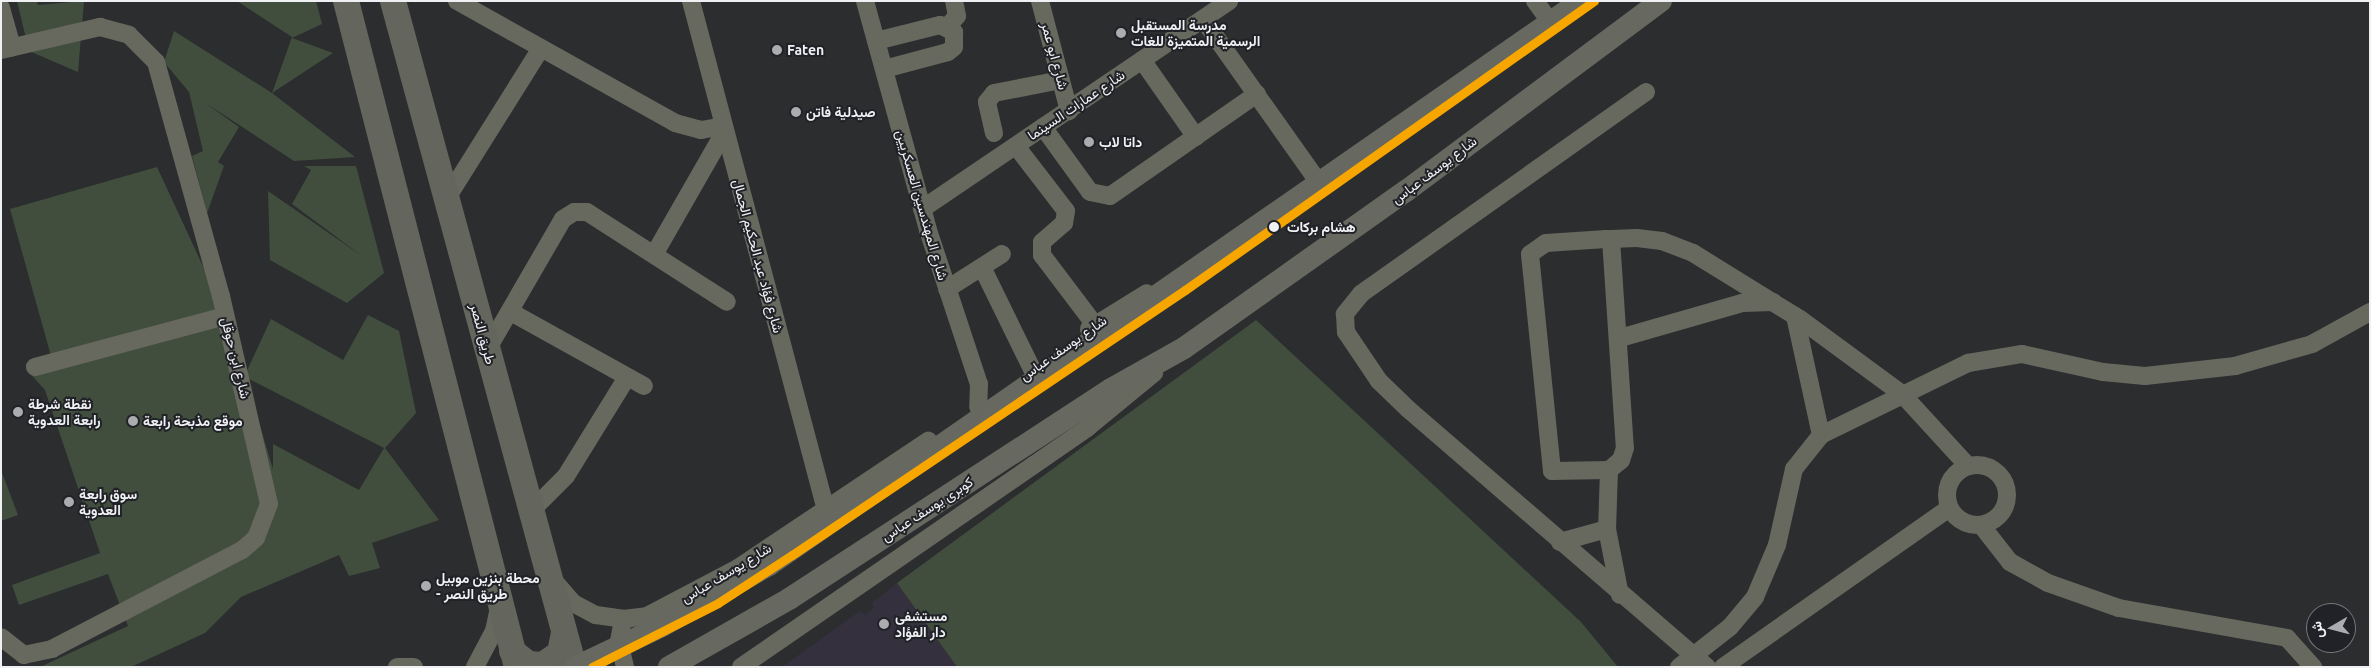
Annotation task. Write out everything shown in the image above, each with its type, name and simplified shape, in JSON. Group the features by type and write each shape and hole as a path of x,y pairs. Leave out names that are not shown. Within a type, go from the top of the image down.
{"highway":[{"path":"346,1 499,607 514,659 528,664 543,665 560,653 564,632"},
{"name":"طريق النصر","path":"392,1 544,560 575,667"}],"main road":[{"name":"شارع يوسف عباس","path":"1173,287 1581,1"},
{"name":"شارع يوسف عباس","path":"1184,348 1406,191 1661,1"},
{"path":"575,667 662,626 769,565 1173,287"},
{"name":"كوبرى يوسف عباس","path":"669,667 789,599 1111,389 1184,348"}],"street":[{"path":"457,1 540,50 688,129 725,128"},
{"name":"شارع فؤاد عبد الحكيم الجمال","path":"691,1 826,510"},
{"name":"شارع المهندسين العسكريين","path":"865,1 922,210 979,384 978,408"},
{"path":"876,41 948,26 957,16 954,1"},
{"name":"شارع ابو عمر","path":"1040,1 1069,111"},
{"name":"شارع عمارات السينما","path":"922,210 1229,1"},
{"path":"1534,1 1550,22"},
{"path":"1,8 6,48"},
{"path":"1203,19 1319,183"},
{"path":"884,69 948,52 956,39 948,26"},
{"name":"شارع ابن حوقل","path":"1,637 24,654 52,649 242,550 256,538 269,504 267,486 225,316 156,62 129,35 100,27 6,48"},
{"path":"447,198 540,50"},
{"path":"1142,60 1196,137"},
{"path":"994,133 987,102 994,92 1061,80"},
{"path":"1646,92 1372,285 1345,314 1348,340 1379,381 1620,595 1707,667"},
{"path":"1043,128 1090,192 1103,197 1196,137 1257,94"},
{"path":"655,253 725,128"},
{"path":"1016,146 1066,211 1064,223 1042,242 1042,255 1095,325"},
{"path":"487,350 511,312 563,219 574,212 587,212 655,253 727,302"},
{"path":"1611,238 1628,436 1621,460 1609,470 1552,471 1529,264 1538,245 1611,238 1676,244 1774,302 1902,394 1967,466 1997,471 2007,489 2004,509 1981,525"},
{"path":"947,290 1002,254"},
{"path":"982,267 1032,369"},
{"name":"شارع يوسف عباس","path":"544,560 555,584 573,603 596,615 623,619 647,616 694,594 826,510 978,408 1137,297 1173,287"},
{"path":"1620,338 1742,303 1774,302"},
{"path":"511,312 626,379 644,386"},
{"path":"1679,667 1730,627 1756,597 1777,545 1794,469 1821,435 1968,363 2022,354 2129,375 2234,366 2304,347 2370,312"},
{"path":"35,367 225,316"},
{"path":"1795,316 1821,435"},
{"name":"شارع يوسف عباس","path":"741,667 1087,428 1184,348"},
{"path":"531,511 566,476 626,379"},
{"path":"1967,466 1951,478 1949,508 1962,522 1981,525 2010,562 2048,583 2119,608 2288,638 2313,667"},
{"path":"1609,470 1607,529 1620,595"},
{"path":"1723,667 1949,508"},
{"path":"1560,542 1607,529"},
{"path":"475,667 494,631 499,607"},
{"path":"623,619 619,641 624,667"},
{"path":"397,667 414,667"}],"shaded area":[{"name":"مستشفى دار الفؤاد","path":"897,583 957,667 782,667 860,611 865,615 874,608 872,603"}],"green space":[{"path":"17,1 37,1 38,5 84,1 78,72 29,51"},
{"path":"237,1 316,1 322,24 292,38 333,53 272,93 292,37"},
{"path":"174,31 272,93 355,157 294,161 204,102 239,127 218,162 224,166 207,213 192,156 203,151 189,92 164,62"},
{"path":"304,166 356,166 384,273 347,303 270,260 268,191 362,256 292,204 311,170"},
{"path":"157,167 227,318 245,375 271,319 343,360 368,315 399,331 416,413 385,448 439,520 372,543 380,568 349,576 339,555 241,597 205,633 131,667 40,667 128,626 108,574 19,605 12,585 100,553 45,390 26,369 26,363 51,356 10,209","holes":["245,377 384,448 359,490 273,444 273,469"]},
{"path":"1256,320 1581,622 1618,667 957,667 897,583"},
{"path":"1,470 18,515 1,521"}],"transit line":[{"path":"592,667 718,603 792,555 1185,290 1594,1"}],"place":[{"name":"مدرسة المستقبل الرسمية المتميزة للغات","path":"1121,33"},
{"name":"Faten","path":"777,50"},
{"name":"صيدلية فاتن","path":"796,112"},
{"name":"داتا لاب","path":"1089,142"},
{"name":"هشام بركات","path":"1274,227"},
{"name":"نقطة شرطة رابعة العدوية","path":"18,412"},
{"name":"موقع مذبحة رابعة","path":"133,421"},
{"name":"سوق رابعة العدوية","path":"69,502"},
{"name":"محطة بنزين موبيل - طريق النصر","path":"426,586"},
{"name":"مستشفى دار الفؤاد","path":"884,624"}]}
